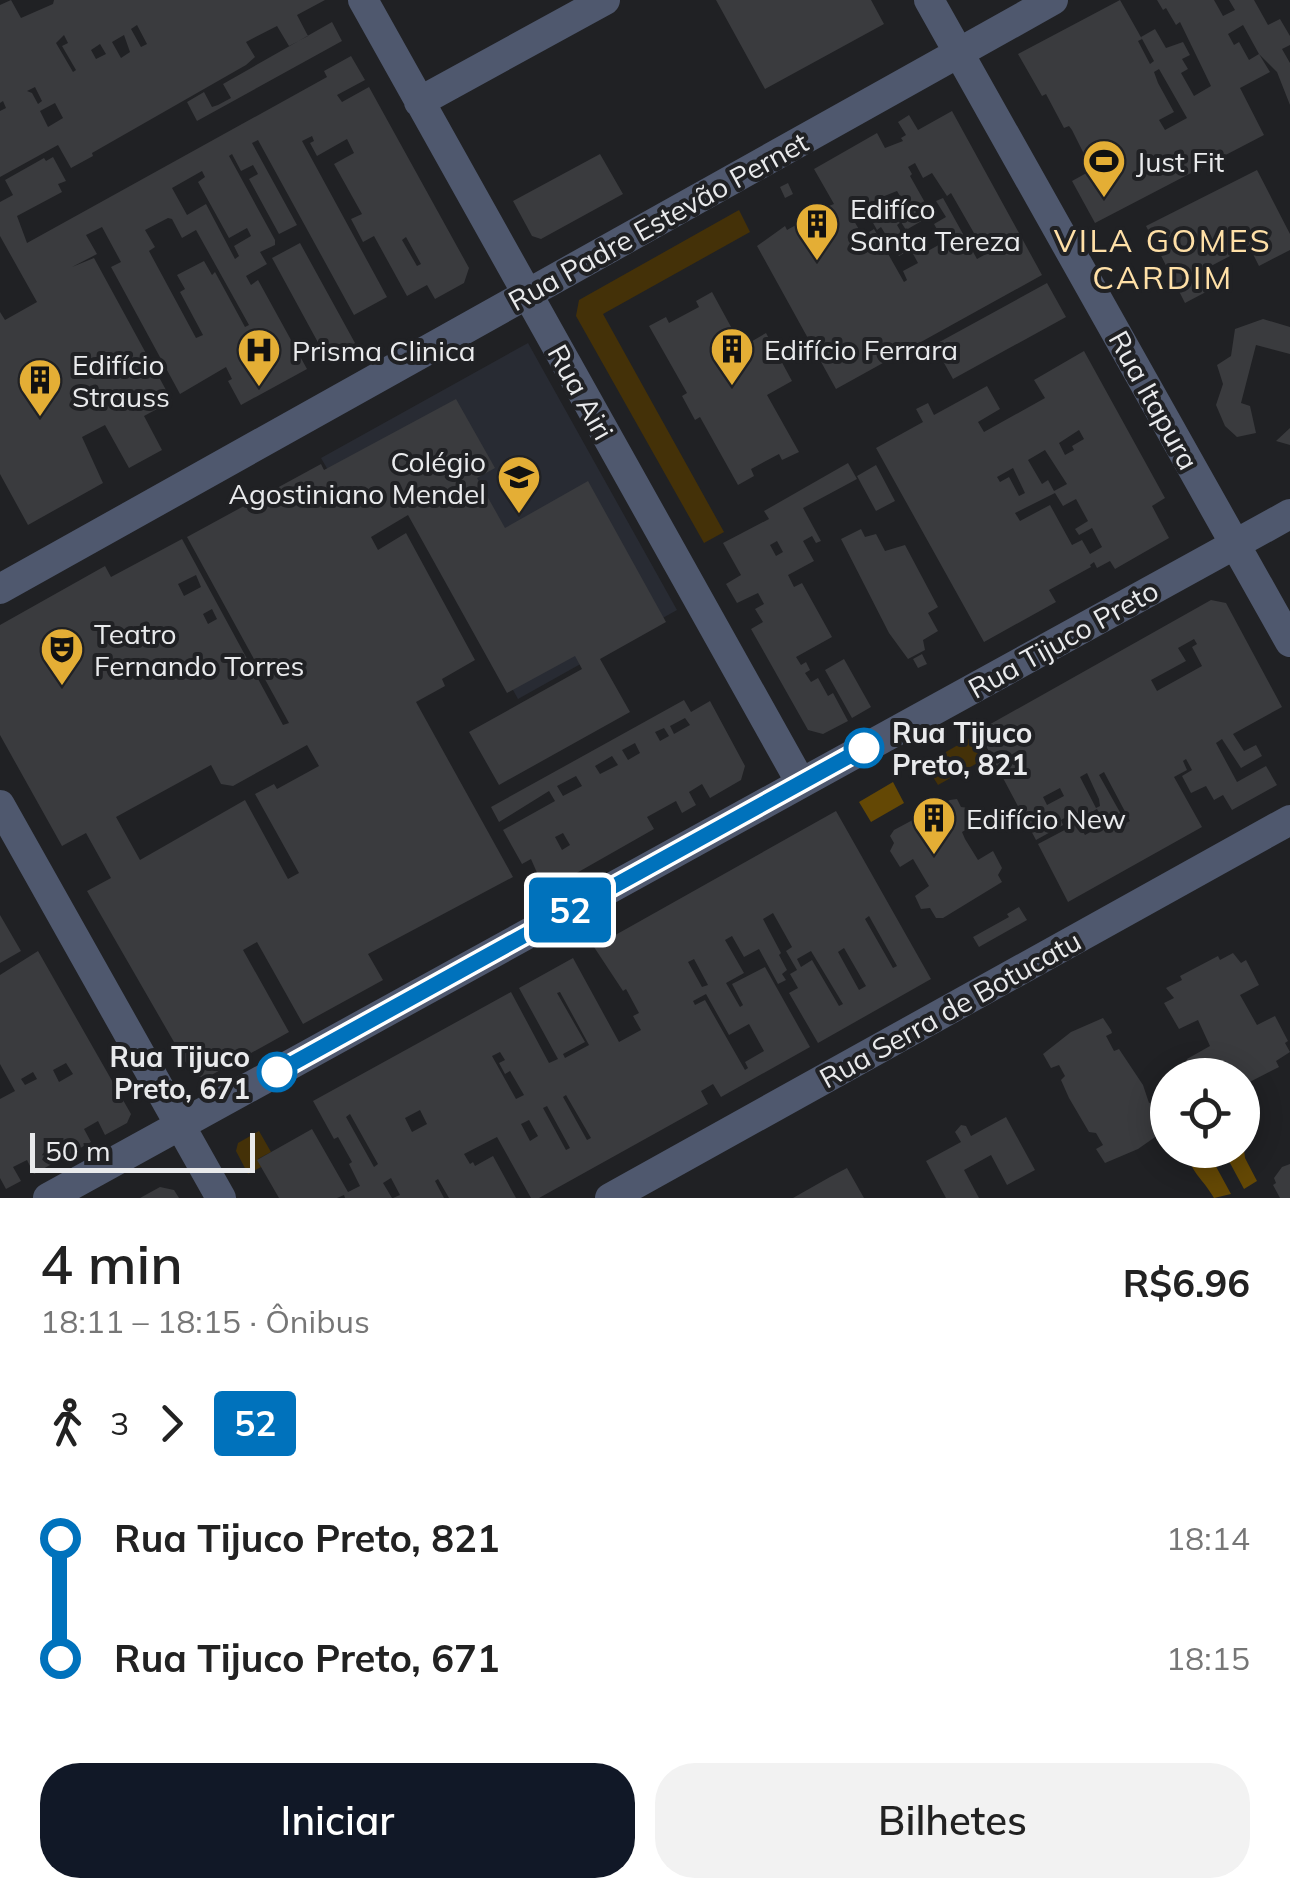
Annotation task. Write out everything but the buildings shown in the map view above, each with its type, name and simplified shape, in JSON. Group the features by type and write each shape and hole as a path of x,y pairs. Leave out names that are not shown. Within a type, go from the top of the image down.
{"street":[{"name":"Rua Airi","path":"363,0 801,783"},
{"path":"419,102 605,0"},
{"name":"Rua Itapura","path":"929,0 1290,642"},
{"name":"Rua Padre Estevão Pernet","path":"0,589 1054,0"},
{"name":"Rua Tijuco Preto","path":"48,1198 1290,514"},
{"path":"0,805 221,1198"},
{"name":"Rua Serra de Botucatu","path":"610,1198 1290,820"}],"shaded area":[{"path":"739,210 750,232 603,314 724,532 704,543 576,316 579,300"},
{"name":"Colégio Agostiniano Mendel","path":"528,343 677,610 518,699 409,504 362,529 321,458"},
{"path":"977,734 990,756 938,785 925,764"},
{"path":"893,782 904,803 871,822 859,802"},
{"path":"259,1131 271,1152 258,1159 261,1167 248,1174 236,1151 238,1143"},
{"path":"1217,1168 1231,1194 1214,1198 1194,1170"},
{"path":"1233,1168 1250,1168 1257,1181 1244,1189"}],"bus line":[{"name":"52","path":"277,1072 864,748"}],"place":[{"name":"Just Fit","path":"1104,199"},
{"name":"Edifíco Santa Tereza","path":"817,262"},
{"name":"Edifício Ferrara","path":"732,387"},
{"name":"Prisma Clinica","path":"259,388"},
{"name":"Edifício Strauss","path":"40,418"},
{"name":"Colégio Agostiniano Mendel","path":"519,515"},
{"name":"Teatro Fernando Torres","path":"62,687"},
{"name":"Rua Tijuco Preto, 821","path":"864,748"},
{"name":"Edifício New","path":"934,856"},
{"name":"Rua Tijuco Preto, 671","path":"277,1072"}],"district":[{"name":"VILA GOMES CARDIM","path":"1163,258"}]}
